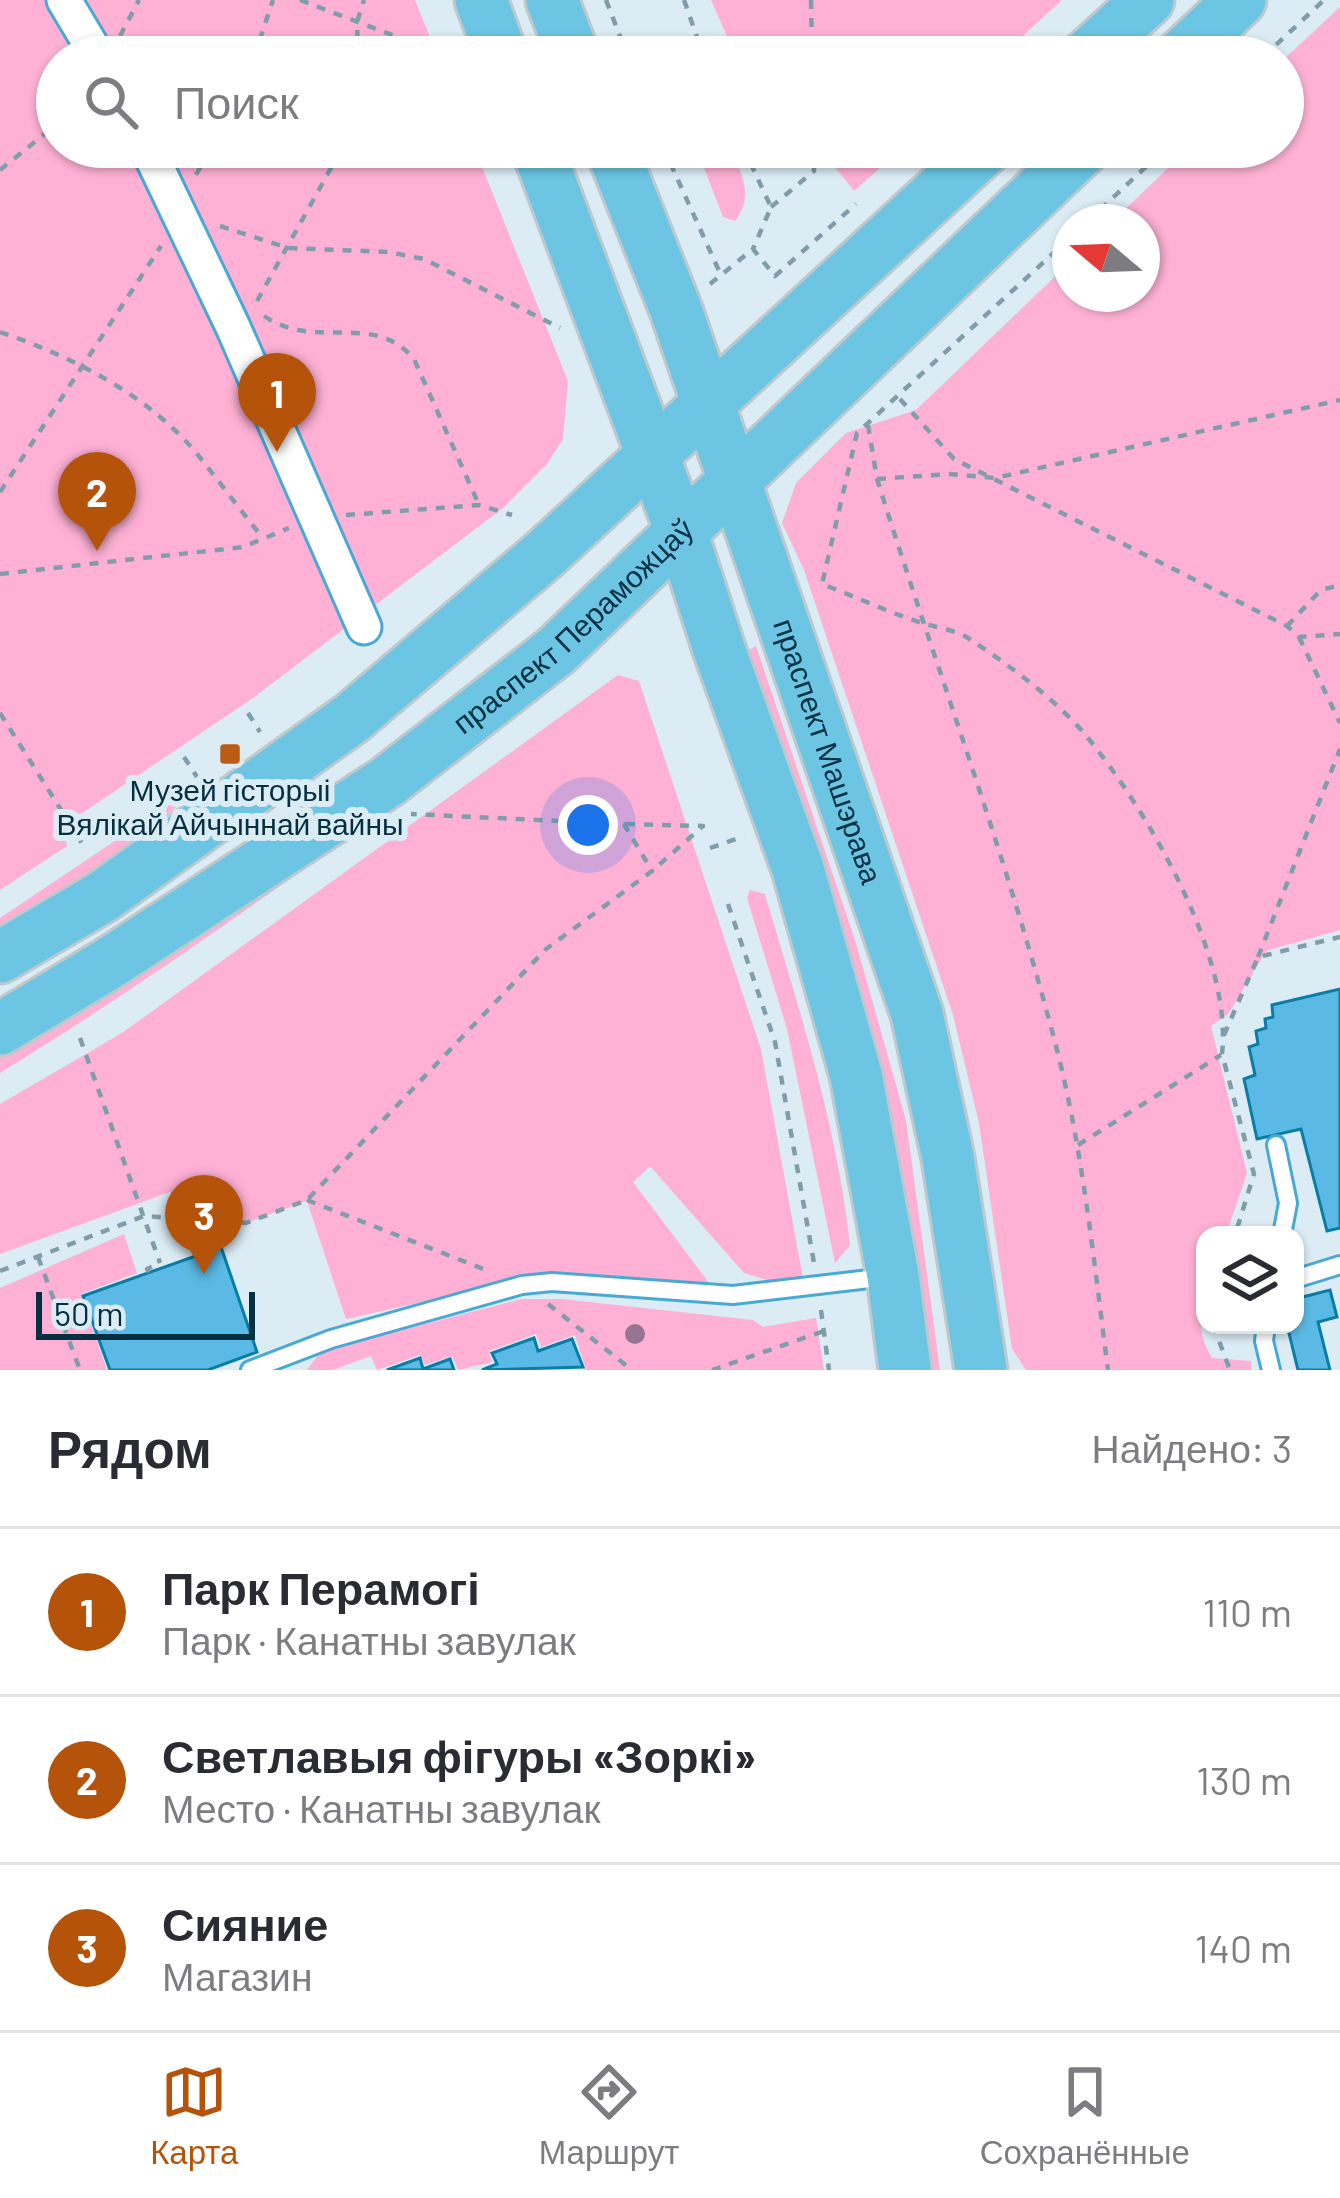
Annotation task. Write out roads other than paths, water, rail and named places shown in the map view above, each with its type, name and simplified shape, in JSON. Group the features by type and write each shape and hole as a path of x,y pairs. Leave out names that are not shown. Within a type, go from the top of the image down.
{"main road":[{"path":"481,0 494,36"},
{"path":"552,0 566,36"},
{"path":"1109,36 1148,0"},
{"path":"1202,36 1240,0"},
{"path":"545,168 681,530 798,869 856,1075 905,1370"},
{"name":"праспект Машэрава","path":"619,168 676,310 917,1014 948,1158 981,1370"},
{"path":"0,957 102,897 352,718 545,554 964,168"},
{"name":"праспект Пераможцаў","path":"0,1029 388,782 556,651 1063,168"}],"street":[{"path":"64,0 85,36"},
{"path":"158,168 364,627"}],"lane":[{"path":"1276,1145 1288,1203 1284,1226"},
{"path":"1304,1276 1340,1265"},
{"path":"250,1370 331,1339 522,1285 552,1282 733,1295 893,1276"},
{"path":"1265,1334 1271,1370"}],"place":[{"name":"Парк Перамогі","path":"277,452"},
{"name":"Светлавыя фігуры «Зоркі»","path":"97,551"},
{"name":"Музей гісторыі Вялікай Айчыннай вайны","path":"230,754"},
{"name":"Сияние","path":"204,1274"}]}
